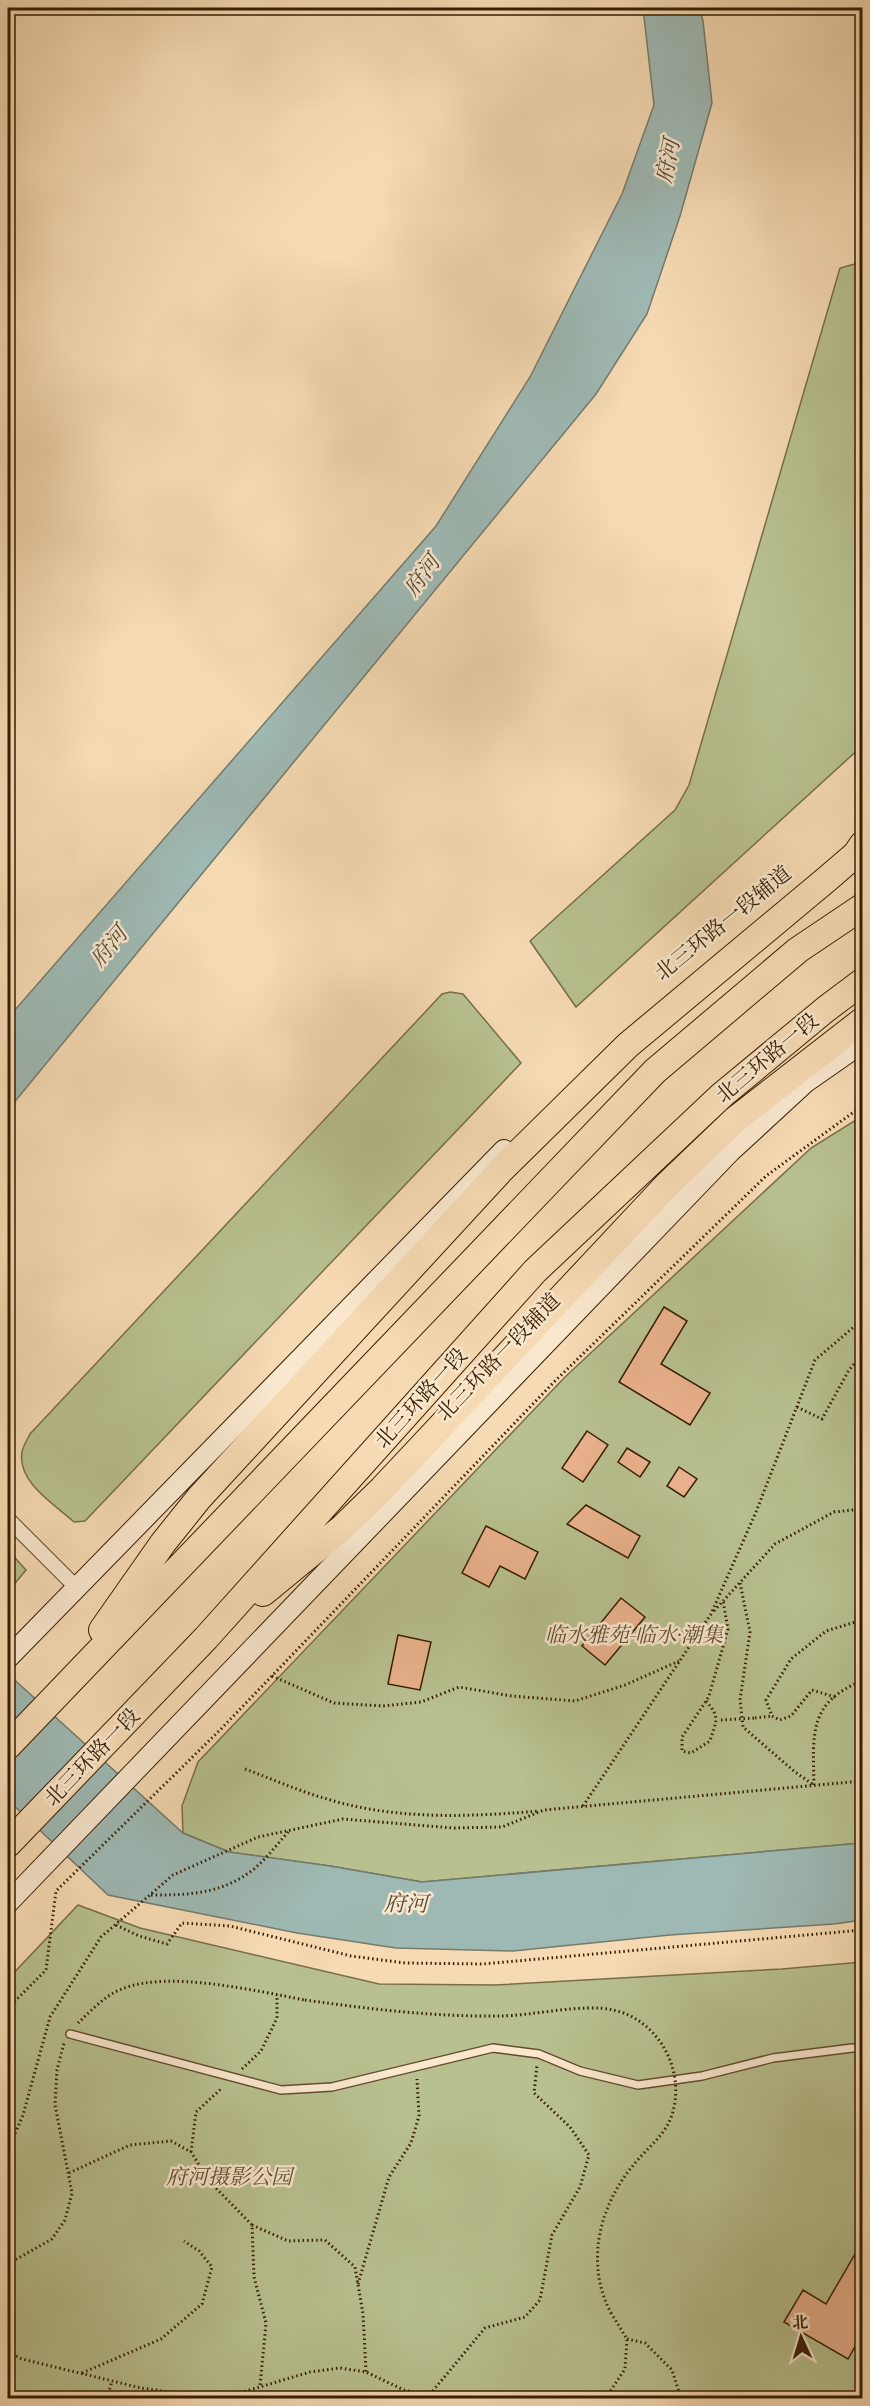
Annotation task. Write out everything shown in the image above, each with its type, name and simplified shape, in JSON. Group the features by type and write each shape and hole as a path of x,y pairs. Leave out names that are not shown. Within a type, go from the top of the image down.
{"highway":[{"path":"52,1702 163,1543 199,1498 371,1309 465,1212 501,1170 628,1045 856,854 862,843"},
{"path":"8,1746 656,1071 798,950 862,907"},
{"name":"北三环路一段","path":"13,1839 206,1638 535,1271 722,1095 862,982"},
{"path":"206,1638 342,1528 675,1177 736,1119 862,1021"}],"main road":[{"name":"北三环路一段辅道","path":"8,1658 470,1183 595,1061 736,940 862,843"},
{"name":"北三环路一段辅道","path":"8,1903 730,1152 806,1082 862,1043"}],"street":[{"path":"8,1519 76,1587"}],"lane":[{"path":"70,2034 281,2090 332,2087 494,2048 539,2054 579,2071 638,2085 702,2076 773,2058 862,2048"}],"path":[{"path":"8,2008 46,1970 56,1891 272,1676 555,1381 766,1176 862,1106"},
{"path":"583,1806 711,1614 756,1512 815,1360 862,1320"},
{"path":"796,1407 822,1419 849,1370 862,1355"},
{"path":"711,1614 775,1544 834,1512 862,1509"},
{"path":"740,1583 750,1632 740,1700 743,1727 795,1772 814,1785"},
{"path":"706,1701 716,1712 719,1720 710,1741 691,1753 682,1751 682,1737 709,1696 728,1629 723,1601"},
{"path":"772,1716 766,1700 791,1659 826,1631 862,1620"},
{"path":"272,1676 334,1703 383,1706 421,1702 459,1687 512,1696 575,1701 625,1685 681,1660"},
{"path":"814,1785 813,1741 820,1712 844,1688 862,1681"},
{"path":"719,1720 772,1716 780,1720 791,1716 812,1690 835,1697"},
{"path":"245,1769 329,1800 396,1813 479,1816 862,1780"},
{"path":"8,2150 23,2115 50,2017 101,1937 173,1875 258,1837 343,1819 453,1828 502,1827 544,1810"},
{"path":"149,1895 190,1896 222,1888 255,1868 290,1830"},
{"path":"116,1925 139,1936 167,1944 182,1923 230,1926 351,1956 405,1963 483,1964 862,1930"},
{"path":"8,2264 52,2239 65,2220 72,2193 55,2104 62,2046 95,2006 122,1989 161,1981 238,1988 353,2007 459,2016 501,2016 590,2009 613,2010 642,2023 663,2043 673,2068 675,2092 673,2112 664,2133 622,2178 608,2203 599,2233 600,2282 611,2313 627,2339 625,2369 611,2390 599,2398"},
{"path":"428,2397 485,2328 525,2317 540,2300 552,2235 580,2187 589,2154 570,2127 534,2092 539,2054"},
{"path":"358,2284 389,2177 411,2143 419,2116 416,2067"},
{"path":"69,2173 130,2145 171,2140 191,2152 209,2181 252,2224 288,2241 325,2240 355,2267 363,2314 366,2372"},
{"path":"252,2224 254,2277 266,2323 260,2386"},
{"path":"80,2373 161,2339 202,2304 212,2267 199,2251 184,2241"},
{"path":"627,2339 645,2343 672,2370 681,2398"},
{"path":"8,2352 22,2359 141,2388 190,2395 226,2397 310,2372 340,2368 366,2372 404,2390 428,2397 481,2398"},
{"path":"107,2398 112,2381"}],"green space":[{"path":"862,262 862,746 576,1007 530,941 675,810 689,785 840,268"},
{"path":"450,992 463,994 521,1063 85,1521 74,1522 39,1492 25,1473 22,1452 30,1434 442,994"},
{"name":"临水雅苑-临水·潮集","path":"862,1116 862,1843 422,1882 229,1852 183,1833 182,1806 198,1762 565,1377 811,1148"},
{"path":"8,1550 26,1570 8,1592"},
{"name":"府河摄影公园","path":"78,1905 140,1928 379,1984 495,1985 782,1969 862,1962 862,2398 30,2398 8,2390 8,1979"}],"water":[{"name":"府河","path":"643,8 699,8 703,21 712,103 680,216 647,314 596,394 8,1110 8,1018 436,526 530,377 622,194 654,105"},
{"name":"府河","path":"8,1674 183,1833 229,1852 422,1882 862,1843 862,1920 834,1924 670,1935 513,1951 396,1948 297,1933 108,1895 8,1800"}],"building":[{"path":"664,1307 687,1321 661,1364 710,1393 690,1425 619,1382"},
{"path":"587,1431 608,1445 583,1482 562,1468"},
{"path":"627,1448 650,1462 640,1477 618,1462"},
{"path":"679,1467 697,1479 684,1497 667,1486"},
{"path":"586,1505 640,1536 628,1558 567,1524"},
{"path":"486,1526 538,1552 525,1579 500,1566 489,1587 462,1573"},
{"path":"621,1598 645,1617 605,1665 582,1646"},
{"path":"398,1635 431,1642 420,1690 388,1684"},
{"path":"862,2242 862,2334 848,2359 784,2322 803,2290 826,2304"}]}
